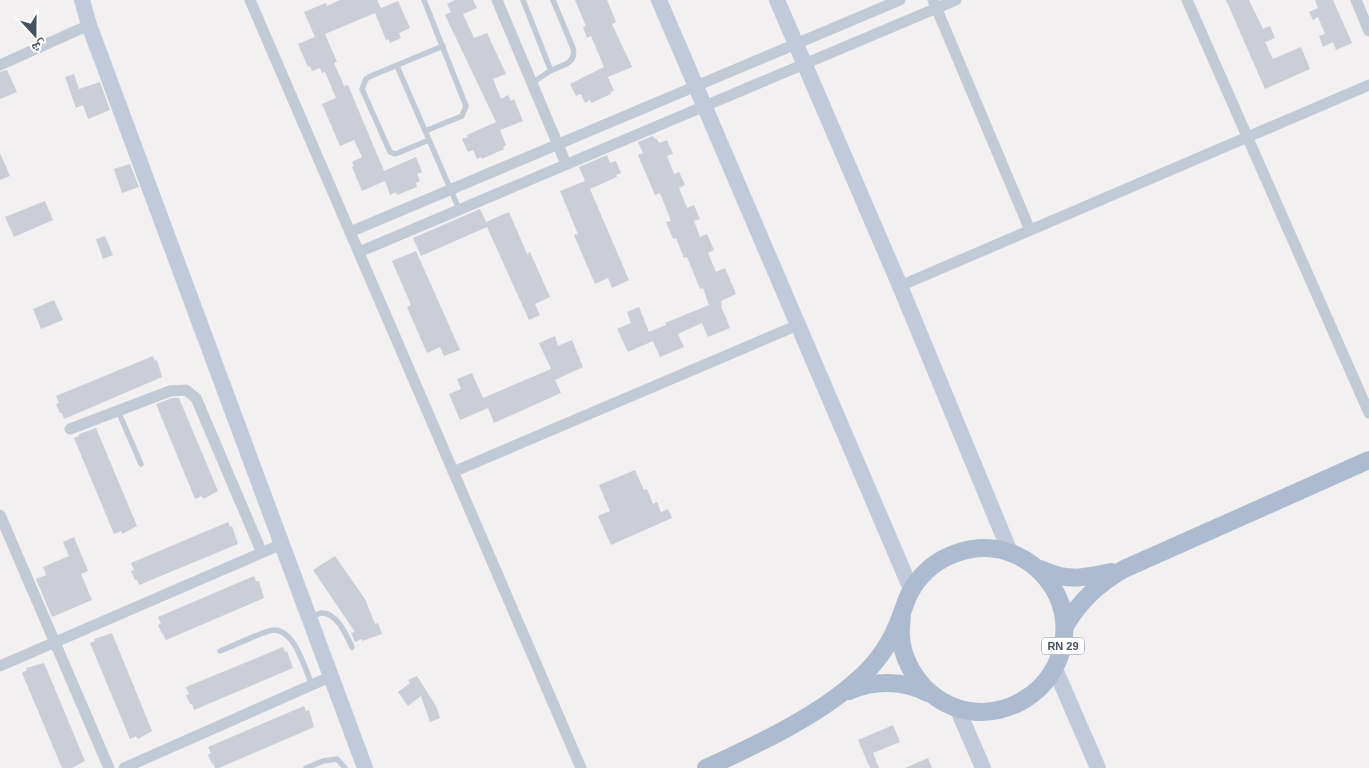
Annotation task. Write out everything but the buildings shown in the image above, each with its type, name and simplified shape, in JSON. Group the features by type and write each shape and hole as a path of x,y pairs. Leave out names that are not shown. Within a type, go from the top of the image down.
{"main road":[{"path":"82,0 89,24 365,768"},
{"path":"658,0 911,590"},
{"path":"777,0 900,286 1010,552"},
{"name":"RN 29","path":"1065,626 1090,592 1124,569 1369,460"},
{"name":"RN 29","path":"839,695 860,678 878,659 892,637 911,590 922,574 937,562 954,553 972,548 992,548 1010,552 1037,568 1058,577 1070,579 1081,579 1124,569"},
{"name":"RN 29","path":"706,768 767,739 839,695 854,688 870,684 903,684 919,688 957,708 976,712 995,711 1013,706 1030,697 1044,684 1055,669 1063,648 1065,626 1061,604 1052,584 1037,568"},
{"name":"RN 29","path":"902,613 900,636 906,659 917,679 933,696"},
{"path":"1055,669 1098,768"},
{"path":"957,708 982,768"}],"street":[{"path":"250,0 581,768"},
{"path":"497,0 566,164"},
{"path":"350,232 900,0"},
{"path":"359,252 805,64 934,4 956,0"},
{"path":"1188,0 1369,413"},
{"path":"1356,0 1369,31"},
{"path":"934,4 1030,230"},
{"path":"0,65 89,24"},
{"path":"900,286 1369,85"},
{"path":"454,472 798,325"},
{"path":"70,429 170,391 186,390 196,398 262,553"},
{"path":"0,516 109,768"},
{"path":"0,666 282,544"},
{"path":"124,768 332,676"}],"lane":[{"path":"424,0 465,101 465,111 457,118 426,131"},
{"path":"522,0 551,71"},
{"path":"532,83 573,59 574,53 553,0"},
{"path":"429,140 395,154 390,152 362,89 363,83 371,76 442,46"},
{"path":"397,66 459,209"},
{"path":"118,411 141,464"},
{"path":"310,617 328,613 341,625 352,647"},
{"path":"220,651 274,629 284,633 294,642 312,685"},
{"path":"306,768 324,761 338,759 345,768"}]}
